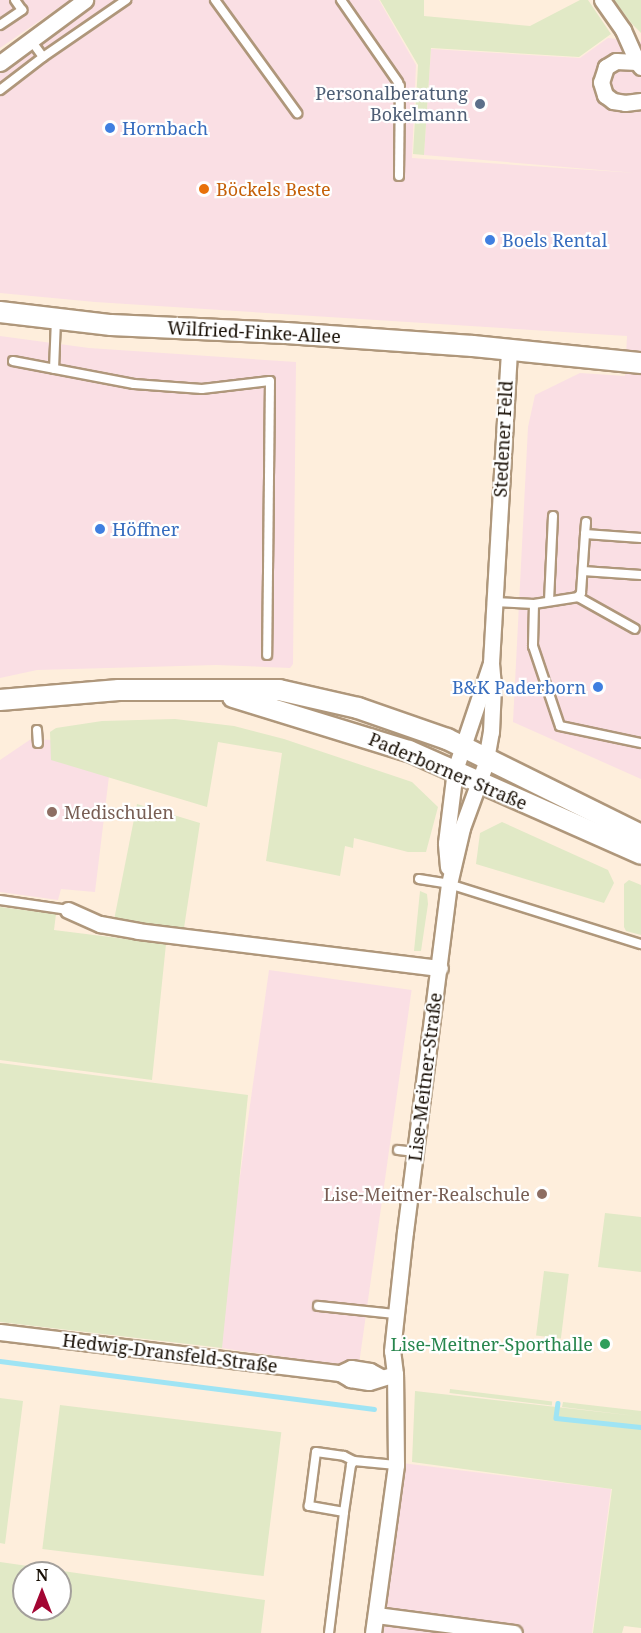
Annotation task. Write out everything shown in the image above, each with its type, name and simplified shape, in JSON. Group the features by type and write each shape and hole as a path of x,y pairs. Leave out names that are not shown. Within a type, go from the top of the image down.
{"street":[{"path":"0,63 85,0"},
{"path":"602,0 623,30 639,64"},
{"path":"639,64 623,60 611,63 603,72 601,82 605,95 613,102 641,101"},
{"name":"Wilfried-Finke-Allee","path":"0,312 57,319 509,349"},
{"path":"509,349 641,363"},
{"name":"Stedener Feld","path":"478,781 487,757 494,701 491,663 509,349"},
{"name":"Stedener Feld","path":"463,746 491,663"},
{"name":"Paderborner Straße","path":"0,700 119,690 216,692 279,690 331,701 418,728 463,746 641,835"},
{"name":"Paderborner Straße","path":"216,692 338,727 409,751 456,770 615,845 641,854"},
{"name":"Lise-Meitner-Straße","path":"449,884 446,843 456,770 463,746"},
{"name":"Lise-Meitner-Straße","path":"373,1633 396,1465 388,1376 449,884 465,818 478,781"},
{"name":"Lise-Meitner-Straße","path":"68,910 100,924 138,931 440,968"},
{"name":"Hedwig-Dransfeld-Straße","path":"0,1332 340,1373 351,1368 388,1376"},
{"path":"376,1616 514,1633"}],"lane":[{"path":"0,25 22,10 15,0"},
{"path":"0,90 43,57 126,0"},
{"path":"215,0 297,113"},
{"path":"341,0 399,84 399,176"},
{"path":"30,39 43,57"},
{"path":"54,369 57,319"},
{"path":"13,361 134,384 202,389 270,381 267,655"},
{"path":"549,601 553,516"},
{"path":"578,597 582,590 586,522"},
{"path":"585,534 641,538"},
{"path":"583,571 641,575"},
{"path":"495,602 534,604 578,597 634,629"},
{"path":"534,604 533,646 560,726 641,743"},
{"path":"37,730 38,743"},
{"path":"419,879 449,884 641,944"},
{"name":"Lise-Meitner-Straße","path":"0,900 68,910"},
{"path":"398,1150 416,1152"},
{"path":"318,1306 396,1314"},
{"path":"344,1512 309,1506 316,1452 344,1456 354,1461 396,1465"},
{"path":"329,1633 344,1512 351,1465 354,1461"}],"shaded area":[{"path":"0,0 70,0 0,48"},
{"path":"93,0 379,0 416,65 412,158 636,173 424,155 431,49 580,58 608,38 641,42 641,779 513,722 528,427 535,395 580,373 625,376 627,336 95,302 0,293 0,69"},
{"path":"0,336 89,348 296,362 293,664 290,668 216,665 37,670 0,678"},
{"path":"31,739 113,743 95,892 61,889 58,900 0,892 0,760"},
{"path":"269,970 412,990 359,1367 216,1347"},
{"path":"402,1463 611,1489 592,1633 380,1633"}],"green space":[{"path":"380,0 424,0 424,16 530,26 580,0 588,0 611,34 579,57 431,48 424,155 413,154 418,65"},
{"path":"614,0 641,0 641,33 632,24"},
{"path":"175,719 234,726 284,739 412,782 438,807 426,852 408,852 354,838 353,848 345,846 340,876 266,861 282,753 218,742 207,807 51,760 50,732 56,728 102,721"},
{"path":"137,804 200,823 184,928 114,920"},
{"path":"502,822 608,870 614,883 604,903 476,864 480,833"},
{"path":"629,880 641,885 641,935 626,931 624,927 624,884"},
{"path":"420,891 427,894 428,904 421,951 414,951"},
{"path":"0,907 56,914 54,930 166,944 152,1080 0,1060"},
{"path":"0,1063 248,1095 222,1348 0,1322"},
{"path":"605,1213 641,1217 641,1272 598,1267"},
{"path":"544,1271 569,1274 561,1339 536,1336"},
{"path":"450,1389 552,1402 552,1406 450,1393"},
{"path":"415,1391 636,1416 562,1407 563,1402 641,1411 641,1628 624,1626 622,1633 593,1633 612,1489 412,1462"},
{"path":"0,1398 23,1401 5,1544 0,1543"},
{"path":"60,1405 281,1432 264,1576 42,1549"},
{"path":"0,1562 12,1564 12,1621 72,1621 72,1572 265,1600 261,1633 0,1633"}],"waterway":[{"path":"0,1361 374,1409"},
{"path":"558,1403 556,1418 641,1427"}],"place":[{"name":"Personalberatung Bokelmann","path":"480,104"},
{"name":"Hornbach","path":"110,128"},
{"name":"Böckels Beste","path":"204,189"},
{"name":"Boels Rental","path":"490,240"},
{"name":"Höffner","path":"100,529"},
{"name":"B&K Paderborn","path":"598,687"},
{"name":"Medischulen","path":"52,812"},
{"name":"Lise-Meitner-Realschule","path":"542,1194"},
{"name":"Lise-Meitner-Sporthalle","path":"605,1344"}]}
